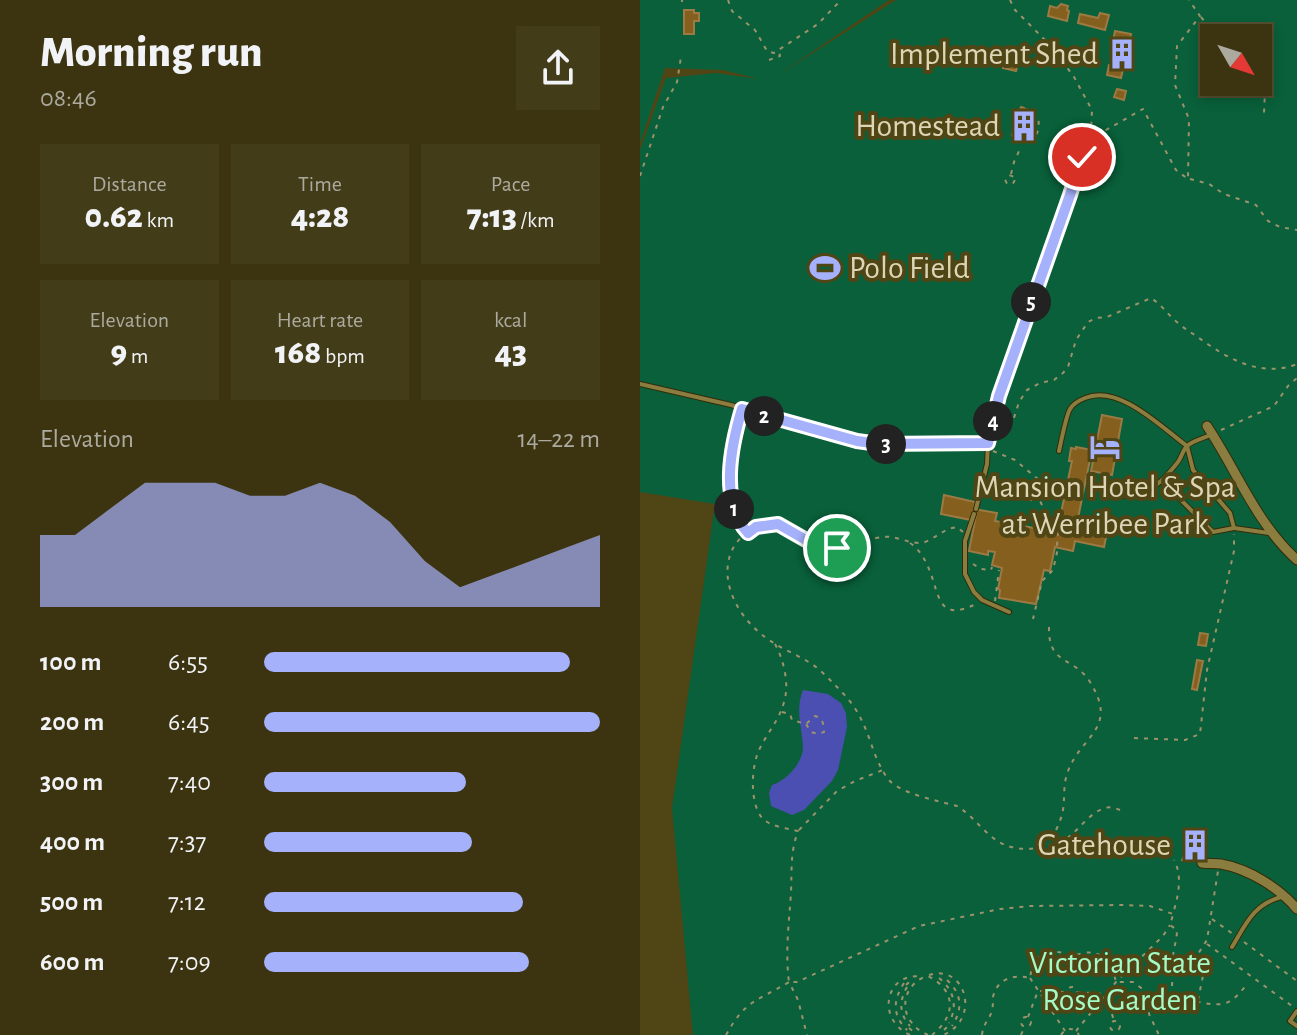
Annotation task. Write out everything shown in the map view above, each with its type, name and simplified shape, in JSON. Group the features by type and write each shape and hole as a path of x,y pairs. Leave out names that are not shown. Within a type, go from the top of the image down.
{"street":[{"path":"1210,430 1259,517 1280,545 1297,560"},
{"path":"1202,863 1219,863 1252,875 1277,888 1297,909"}],"lane":[{"path":"1009,612 982,600 974,592 964,569 966,535 987,464 999,396 1091,135"},
{"path":"640,384 857,441 988,446"},
{"path":"1059,451 1070,409 1080,400 1094,395 1110,396 1130,404 1187,446 1193,470 1230,513 1234,528"},
{"path":"1108,496 1144,493 1162,481 1180,460 1187,446 1210,430"},
{"path":"1162,481 1213,532 1234,528 1271,533"},
{"path":"1232,947 1255,911 1269,900 1286,895"},
{"path":"1297,1010 1290,1021 1297,1026"}],"path":[{"path":"728,0 732,11 755,30 770,53 779,51 818,24 841,0"},
{"path":"1010,0 1015,10 1052,47 1074,77 1092,110 1091,135 1143,109 1176,170 1188,179 1209,184 1224,194 1256,205 1268,221 1280,227 1297,230"},
{"path":"1189,0 1207,24"},
{"path":"1188,179 1189,119 1175,85 1177,46 1200,16"},
{"path":"769,60 780,56 779,51"},
{"path":"640,176 663,107 677,82 681,57"},
{"path":"1264,113 1265,96"},
{"path":"1030,142 1038,131 1038,117"},
{"path":"1011,175 1020,149"},
{"path":"992,427 1013,421 1027,390 1054,380 1063,373 1068,367 1076,340 1088,322 1151,298 1185,329 1248,367 1284,369 1297,364"},
{"path":"1210,430 1269,409 1297,378"},
{"path":"742,409 730,475 733,507 740,524 748,533"},
{"path":"988,446 1015,460 1045,485 1055,488"},
{"path":"1032,496 1040,501 1052,525 1059,525 1053,570 1042,581 1033,619"},
{"path":"980,602 962,610 943,605 937,598 925,561 915,547 898,538 882,537 829,548 803,539 778,524 756,527 736,542 730,555 727,577 741,613 763,636 820,671 848,699 860,716 890,781 902,789 957,806 985,832 1017,849 1029,850 1069,837 1104,808 1123,811"},
{"path":"909,542 925,542 952,528 961,529 966,535"},
{"path":"1134,738 1185,740 1200,734 1207,670 1234,551 1234,528"},
{"path":"964,551 978,567 991,570 992,567"},
{"path":"994,606 999,570"},
{"path":"1048,845 1063,812 1064,787 1072,761 1093,736 1100,715 1096,692 1087,676 1050,646 1049,627"},
{"path":"775,644 781,656 786,690 781,711 756,756 753,780 756,808 772,825 798,831"},
{"path":"781,711 790,714 792,720 806,724 811,732 824,732 819,717 815,716 806,724"},
{"path":"807,1035 798,1000 789,982 786,961 792,847 798,831 837,791 884,770"},
{"path":"1182,861 1187,845"},
{"path":"1076,1031 1116,982 1163,936 1170,925 1179,884 1174,860"},
{"path":"1198,1000 1204,971 1198,954 1206,943 1219,863"},
{"path":"726,1035 747,1005 789,982 797,982 919,926 1030,906 1150,906 1173,914"},
{"path":"1211,918 1297,981"},
{"path":"1149,1002 1165,1001 1171,996 1177,930 1170,925"},
{"path":"1206,943 1297,1010"},
{"path":"1065,1031 1030,978 1032,965 1042,954 1057,951 1072,956 1101,955 1107,958 1116,982"},
{"path":"900,1026 895,1008 899,990 911,980 935,973 946,981"},
{"path":"928,976 955,984 963,990 965,1012"},
{"path":"982,1035 998,985 1015,976 1030,978"},
{"path":"923,977 895,988 888,1008 892,1020 900,1026 917,1028 929,1035 943,1032 960,1012 961,1003 955,984"},
{"path":"946,981 954,1019"},
{"path":"1116,982 1140,985 1159,1035"},
{"path":"948,990 955,984"},
{"path":"905,985 909,1028"},
{"path":"1067,992 1072,987 1077,992"},
{"path":"1171,996 1224,1004 1245,987"},
{"path":"895,988 905,994"},
{"path":"948,990 953,995 954,1019"},
{"path":"953,995 963,990"},
{"path":"1038,991 1067,992 1072,997 1077,992"},
{"path":"1024,1027 1029,1027 1031,1023 1028,1017 1038,991"},
{"path":"1077,992 1106,994"},
{"path":"905,994 901,999 902,1016 913,1034 917,1028"},
{"path":"1106,994 1114,1021 1120,1025 1117,1033 1110,1028 1110,1023 1114,1021"},
{"path":"891,995 901,999"},
{"path":"954,1003 966,1002"},
{"path":"888,1008 900,1008"},
{"path":"954,1011 965,1012"},
{"path":"929,1035 943,1032 965,1012"},
{"path":"892,1020 902,1016"},
{"path":"1021,1035 1024,1027 1021,1021 1028,1017"},
{"path":"900,1026 906,1022"},
{"path":"1061,1035 1071,1029 1079,1035"}],"green space":[{"name":"Victorian State Rose Garden","path":"640,0 889,0 775,77 896,0 1297,0 1297,1035 693,1035 672,808 715,504 640,492 640,150 666,78 716,73 759,79 723,70 665,68 640,143"}],"shaded area":[{"path":"803,690 828,694 841,703 846,713 847,727 838,770 832,781 804,810 792,815 771,806 769,793 772,785 793,770 802,753 799,712"}],"building":[{"path":"1061,4 1068,6 1067,21 1048,16 1050,6 1057,8"},
{"path":"684,10 699,13 699,21 694,21 694,34 684,34"},
{"path":"1100,13 1109,15 1105,30 1078,23 1080,14 1098,18"},
{"name":"Implement Shed","path":"1115,31 1131,34 1121,78 1107,75 1109,65 1115,67 1120,42 1113,41"},
{"path":"1006,56 1019,59 1016,71 1003,68"},
{"path":"1117,89 1126,91 1124,100 1114,97"},
{"name":"Homestead","path":"1021,107 1024,108 1023,113 1025,109 1028,110 1027,114 1035,117 1028,139 1012,135"},
{"path":"1102,415 1122,419 1112,475 1091,471"},
{"path":"1071,448 1092,450 1078,518 1109,523 1104,547 1075,541 1073,551 1055,547 1050,571 1044,570 1036,604 999,598 1002,568 992,565 995,552 988,551 988,555 969,551 976,515 973,514 971,520 941,514 944,495 975,502 974,509 997,513 995,521 1057,532 1072,461 1069,461"},
{"path":"1017,482 1034,485 1031,500 1010,496"},
{"path":"1200,633 1208,634 1206,646 1198,645"},
{"path":"1197,660 1203,661 1197,690 1192,689"},
{"name":"Gatehouse","path":"1192,833 1200,834 1199,841 1202,842 1201,848 1196,847 1195,852 1187,851"}],"place":[{"name":"Implement Shed","path":"1122,54"},
{"name":"Homestead","path":"1024,126"},
{"name":"Polo Field","path":"825,268"},
{"name":"Mansion Hotel & Spa at Werribee Park","path":"1105,447"},
{"name":"Gatehouse","path":"1195,845"}],"route":[{"path":"837,548 813,544 778,524 756,527 748,533 740,524 733,507 730,475 742,409 857,441 879,444 988,443 999,396 1082,157"}]}
